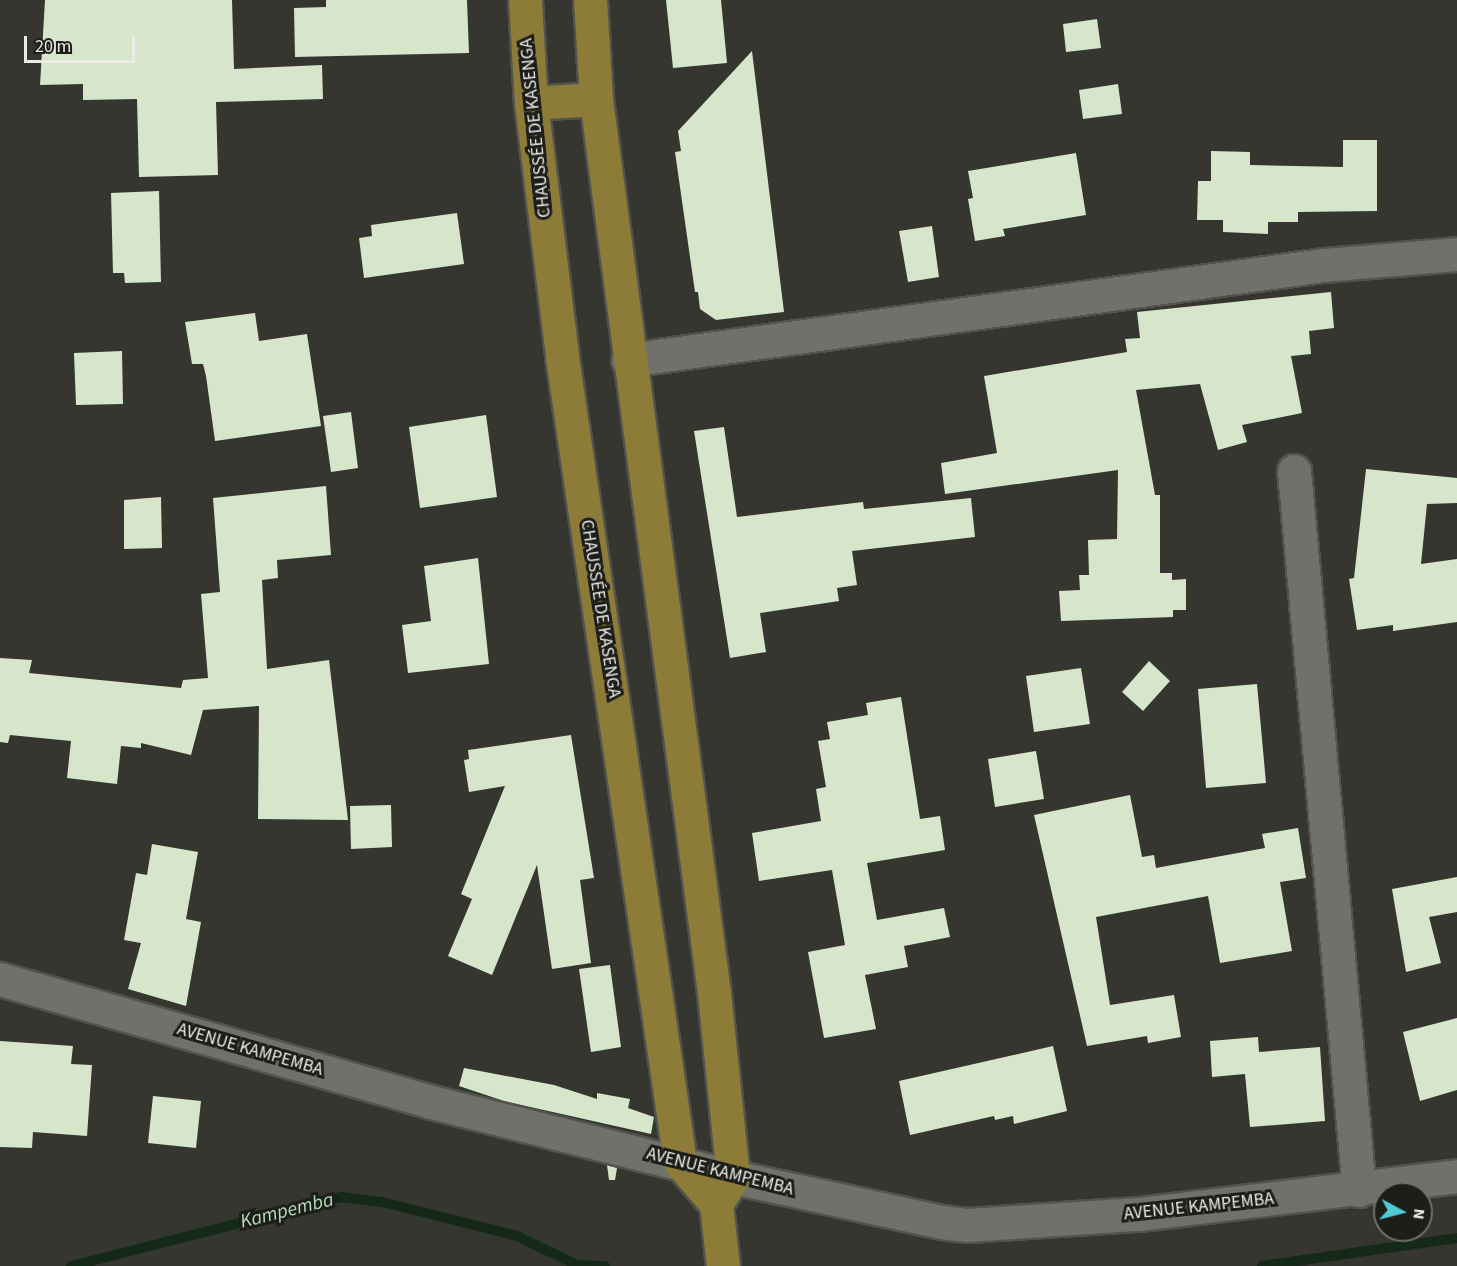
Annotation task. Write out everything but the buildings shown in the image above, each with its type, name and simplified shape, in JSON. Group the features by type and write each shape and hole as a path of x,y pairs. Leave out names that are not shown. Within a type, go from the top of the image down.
{"main road":[{"name":"CHAUSSÉE DE KASENGA","path":"525,0 531,103 562,357 680,1162"},
{"path":"590,0 596,99 628,360 714,993 733,1177 718,1215 723,1266"},
{"path":"531,103 596,99"},
{"path":"680,1162 718,1215"}],"street":[{"path":"628,360 1323,265 1457,254"},
{"path":"1293,471 1359,1190"},
{"name":"AVENUE KAMPEMBA","path":"0,979 431,1102 733,1177 967,1225 1139,1214 1359,1190 1457,1176"}],"waterway":[{"name":"Kampemba","path":"71,1266 341,1197 382,1202 517,1236 577,1265 605,1266"},
{"name":"Kampemba","path":"1262,1266 1457,1238"}]}
